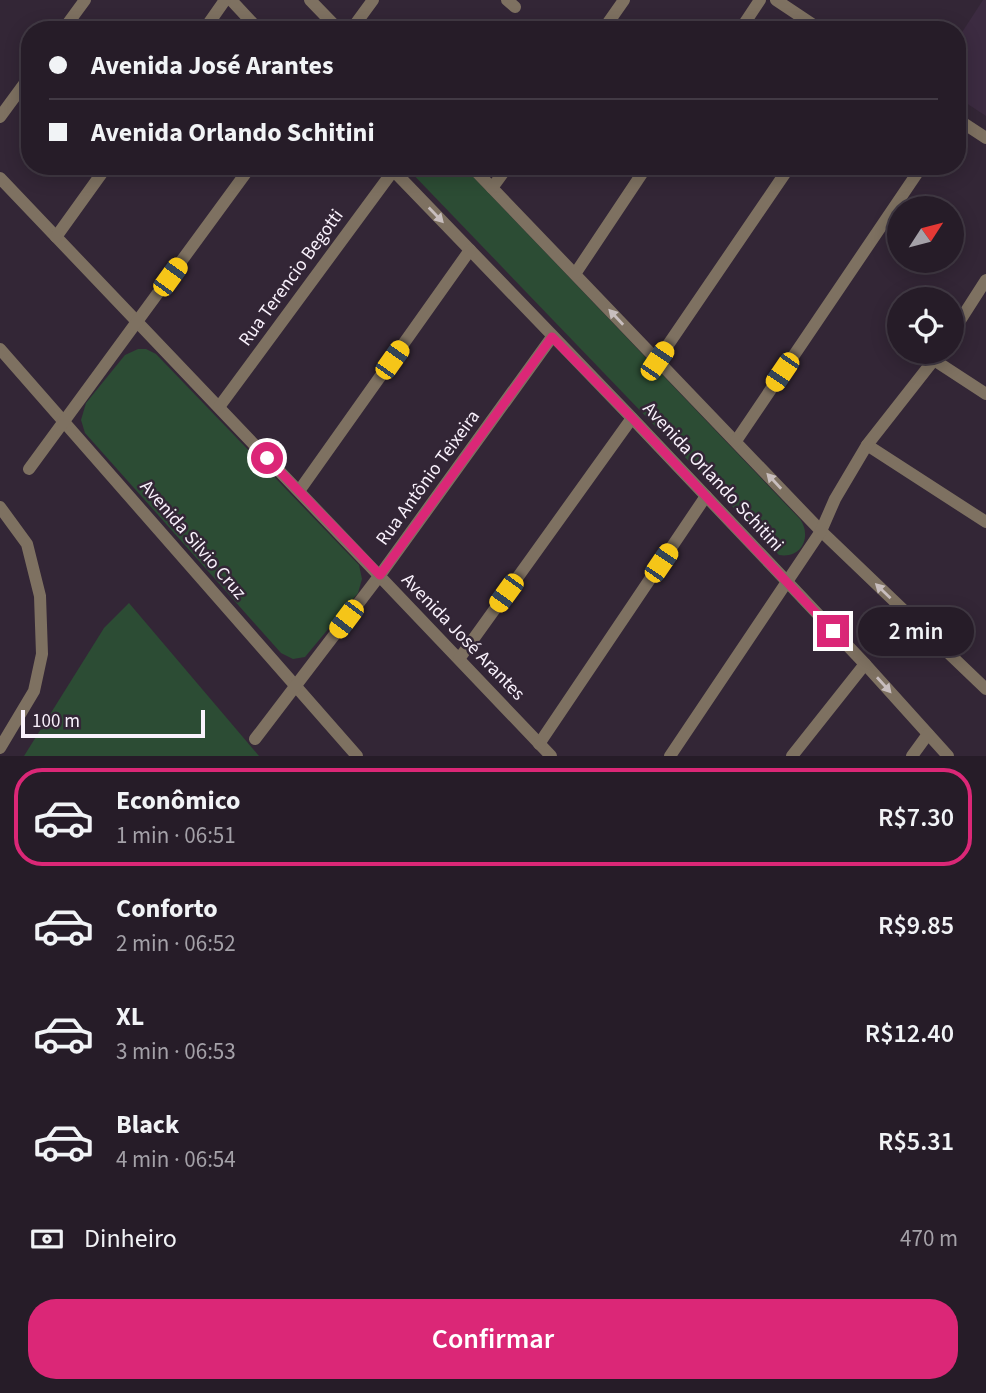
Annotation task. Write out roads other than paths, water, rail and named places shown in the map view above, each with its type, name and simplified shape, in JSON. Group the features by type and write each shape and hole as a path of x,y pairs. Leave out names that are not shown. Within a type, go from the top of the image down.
{"street":[{"path":"70,21 85,0"},
{"path":"210,21 225,0"},
{"path":"231,0 251,21"},
{"path":"310,0 330,21"},
{"path":"358,21 373,0"},
{"path":"609,21 624,0"},
{"path":"746,21 760,0"},
{"path":"776,0 808,21"},
{"path":"0,117 21,88"},
{"path":"966,125 986,138"},
{"path":"56,237 101,175"},
{"path":"29,470 244,175"},
{"name":"Rua Terencio Begotti","path":"219,407 387,175"},
{"name":"Avenida Orlando Schitini","path":"397,175 787,581 948,756"},
{"name":"Avenida Orlando Schitini","path":"480,175 821,531 986,689"},
{"path":"492,188 501,175"},
{"path":"575,274 641,175"},
{"path":"657,361 784,175"},
{"path":"736,441 916,175"},
{"name":"Avenida José Arantes","path":"0,178 551,756"},
{"path":"299,491 470,250"},
{"path":"964,314 986,280"},
{"name":"Rua Antônio Teixeira","path":"255,739 380,575 552,337"},
{"name":"Avenida Silvio Cruz","path":"0,349 357,756"},
{"path":"670,756 821,531 835,499 867,444 931,364"},
{"path":"947,364 986,394"},
{"path":"459,659 632,418"},
{"path":"867,444 986,522"},
{"path":"539,744 706,496"},
{"path":"0,507 27,544 40,596 42,654 34,691 0,748"},
{"path":"792,756 864,664"},
{"path":"912,756 928,734"}]}
